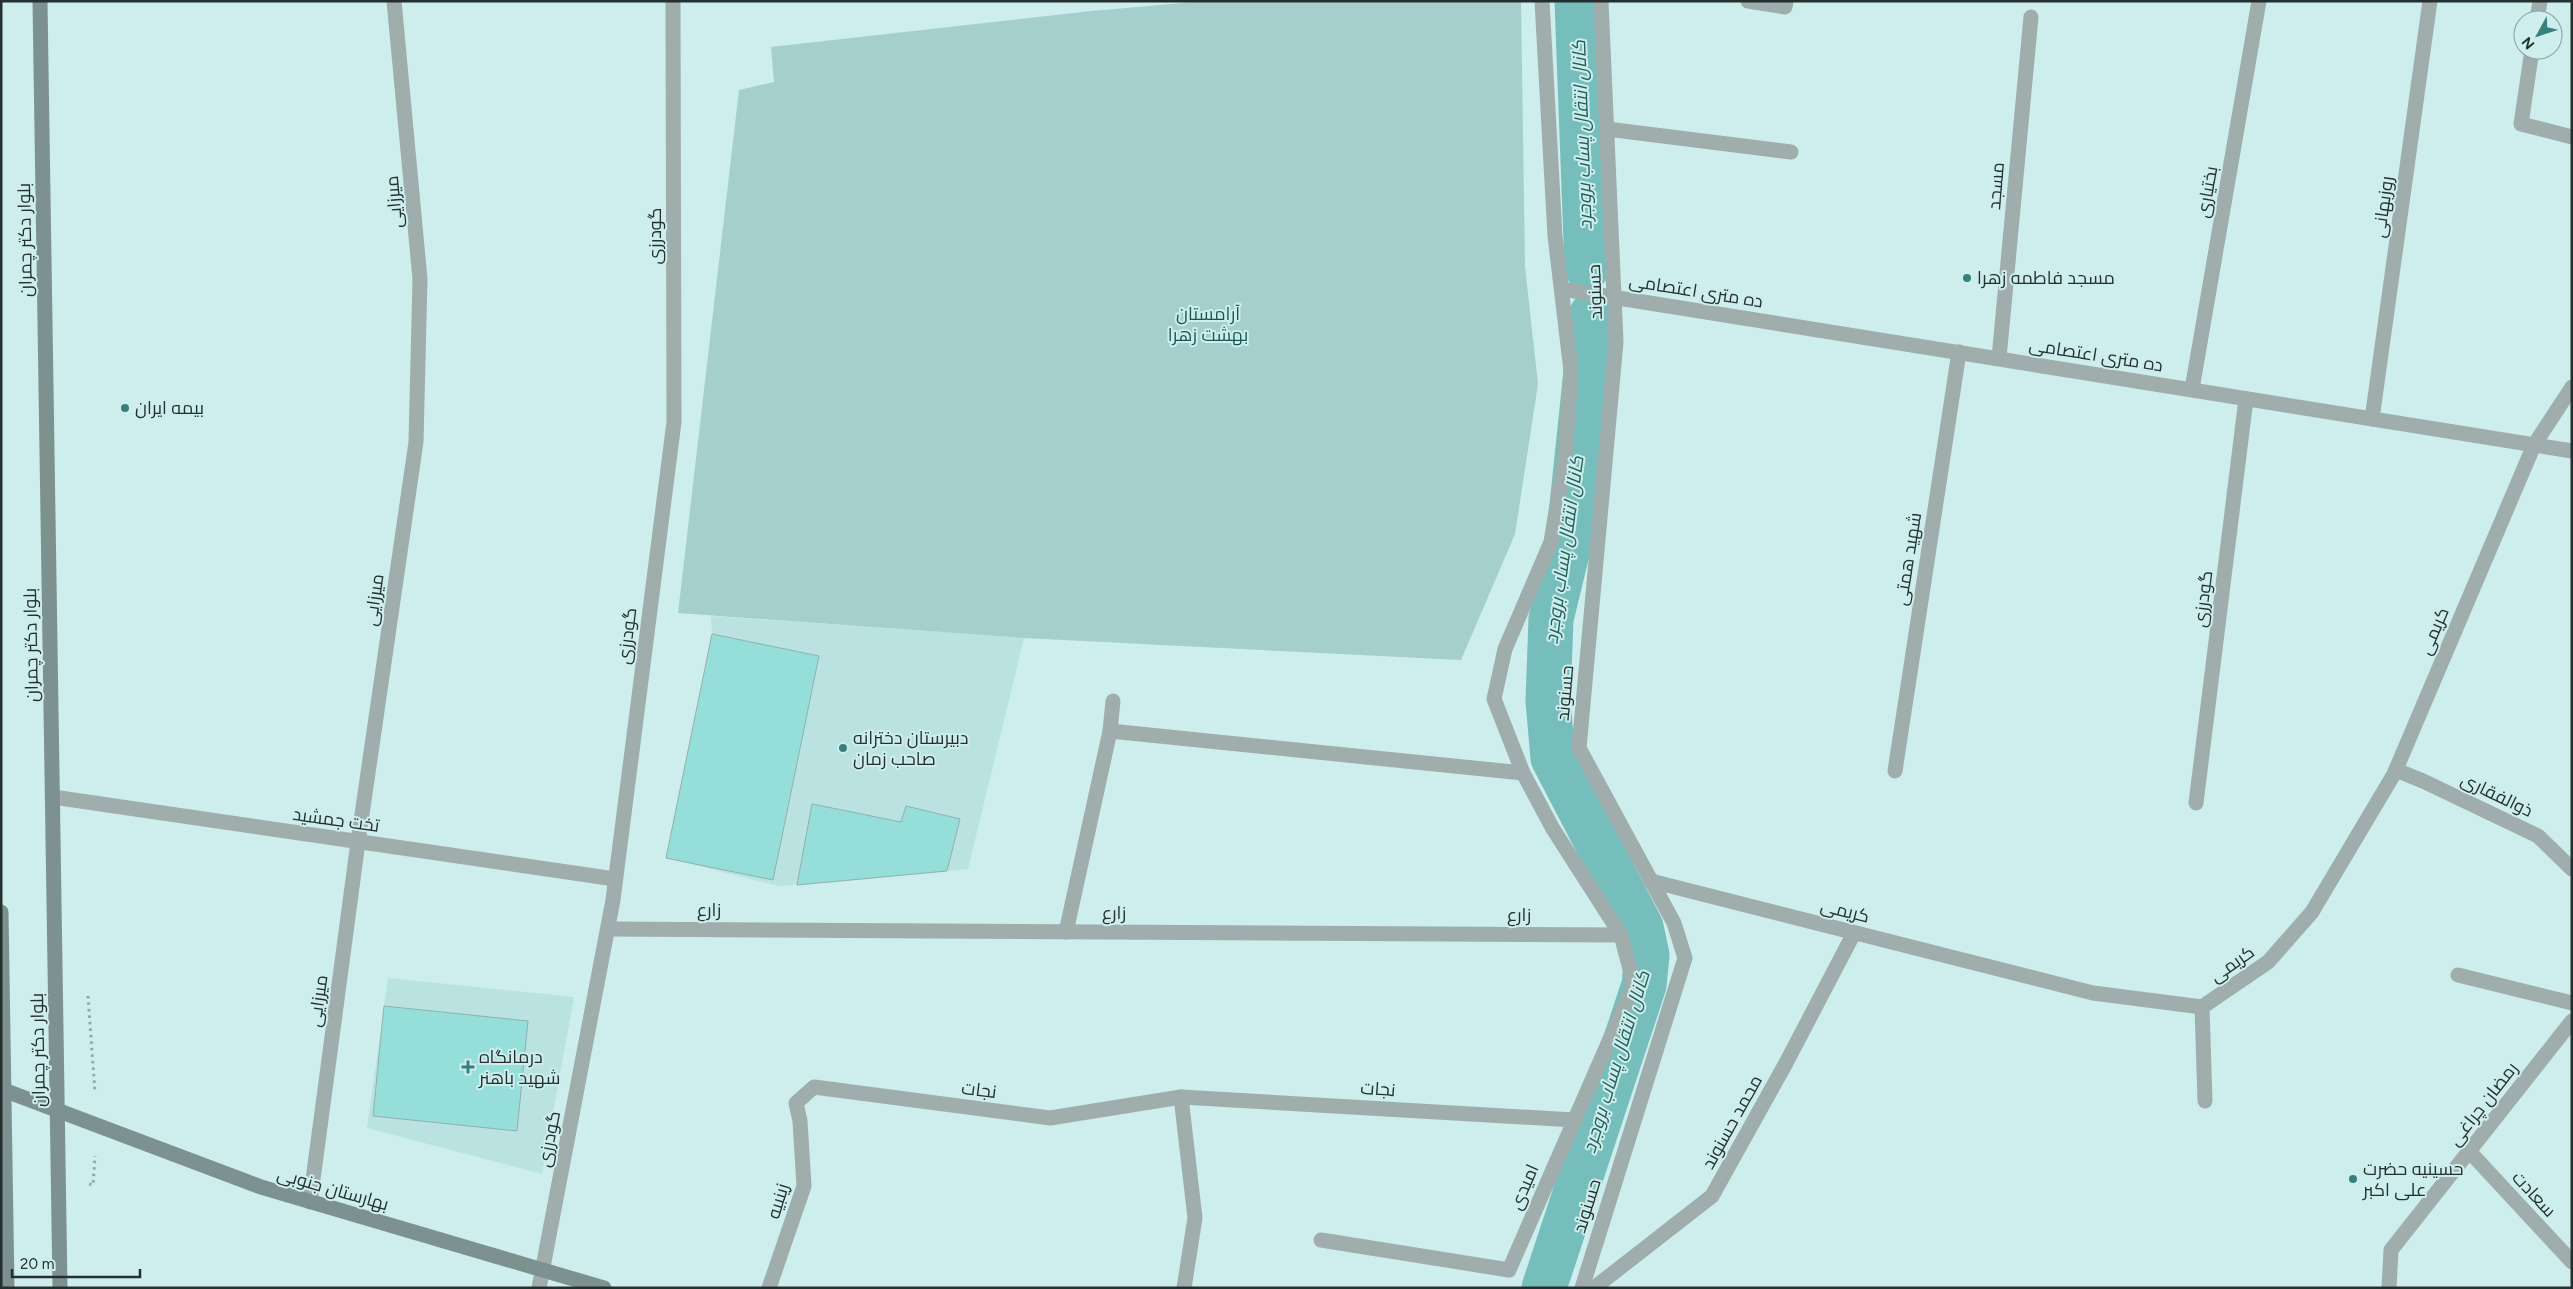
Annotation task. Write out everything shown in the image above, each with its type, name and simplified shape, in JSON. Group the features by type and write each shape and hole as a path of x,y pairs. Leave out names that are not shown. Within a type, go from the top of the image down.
{"main road":[{"name":"بلوار دکتر چمران","path":"40,1 60,1288"},
{"name":"بلوار دکتر چمران","path":"1,912 2,1091 7,1288"},
{"name":"بهارستان جنوبی","path":"2,1091 58,1110 261,1187 604,1288"}],"street":[{"name":"میرزایی","path":"310,1202 358,842 416,442 420,280 394,1"},
{"name":"گودرزی","path":"539,1288 608,928 674,422 674,1"},
{"name":"حسنوند","path":"1542,1 1555,236 1571,371 1565,456 1551,542 1505,649 1494,699 1524,772 1553,829 1621,934 1634,984 1574,1120"},
{"name":"حسنوند","path":"1582,1288 1684,958 1674,923 1579,748 1616,342 1601,1"},
{"path":"1748,1 1785,7 1786,1"},
{"name":"بختیاری","path":"2192,389 2259,1"},
{"name":"روزبهانی","path":"2372,419 2430,1"},
{"name":"مسجد","path":"1999,358 2031,16"},
{"path":"2531,60 2521,124 2572,137"},
{"path":"1607,129 1792,152"},
{"name":"ده متری اعتصامی","path":"1562,289 2572,451"},
{"name":"شهید همتی","path":"1895,770 1958,352"},
{"name":"کریمی","path":"1651,881 2093,993 2202,1007 2268,962 2312,912 2396,770 2534,445 2572,388"},
{"name":"گودرزی","path":"2196,803 2246,399"},
{"path":"1066,932 1110,731 1113,702"},
{"path":"1110,731 1524,772"},
{"name":"ذوالفقاری","path":"2396,770 2538,836 2572,869"},
{"name":"تخت جمشید","path":"52,797 615,879"},
{"name":"زارع","path":"608,928 1621,934"},
{"name":"محمد حسنوند","path":"1594,1288 1712,1196 1786,1063 1854,933"},
{"path":"2458,975 2572,1003"},
{"path":"2202,1007 2205,1100"},
{"name":"رمضان چراغی","path":"2389,1288 2391,1250 2572,1022"},
{"name":"نجات","path":"800,1121 796,1103 814,1087 1050,1118 1181,1097 1574,1120"},
{"path":"1181,1097 1194,1218 1184,1288"},
{"name":"امیدی","path":"1321,1240 1509,1270 1574,1120"},
{"name":"زینبیه","path":"769,1288 804,1186 800,1121"},
{"name":"سعادت","path":"2469,1151 2572,1262"}],"shaded area":[{"name":"دبیرستان دخترانه صاحب زمان","path":"711,616 1024,638 968,869 779,886 666,858 712,634"},
{"name":"درمانگاه شهید باهنر","path":"388,978 574,997 542,1174 367,1128"}],"green space":[{"name":"آرامستان بهشت زهرا","path":"1206,1 1521,1 1525,267 1538,384 1515,534 1461,660 1024,638 678,613 739,90 774,82 771,47 1091,11"}],"building":[{"path":"712,634 819,656 773,880 666,858"},
{"path":"812,804 901,822 906,806 960,819 947,871 797,885"},
{"path":"384,1006 528,1021 517,1131 373,1116"}],"waterway":[{"name":"کانال انتقال پساب بروجرد","path":"1577,1 1587,268"},
{"name":"کانال انتقال پساب بروجرد","path":"1544,1288 1644,985 1647,955 1641,927 1553,758 1548,701 1551,619 1567,553 1592,314"}],"place":[{"name":"مسجد فاطمه زهرا","path":"1967,278"},
{"name":"بیمه ایران","path":"125,408"},
{"name":"دبیرستان دخترانه صاحب زمان","path":"843,748"},
{"name":"درمانگاه شهید باهنر","path":"468,1067"},
{"name":"حسینیه حضرت علی اکبر","path":"2353,1179"}]}
